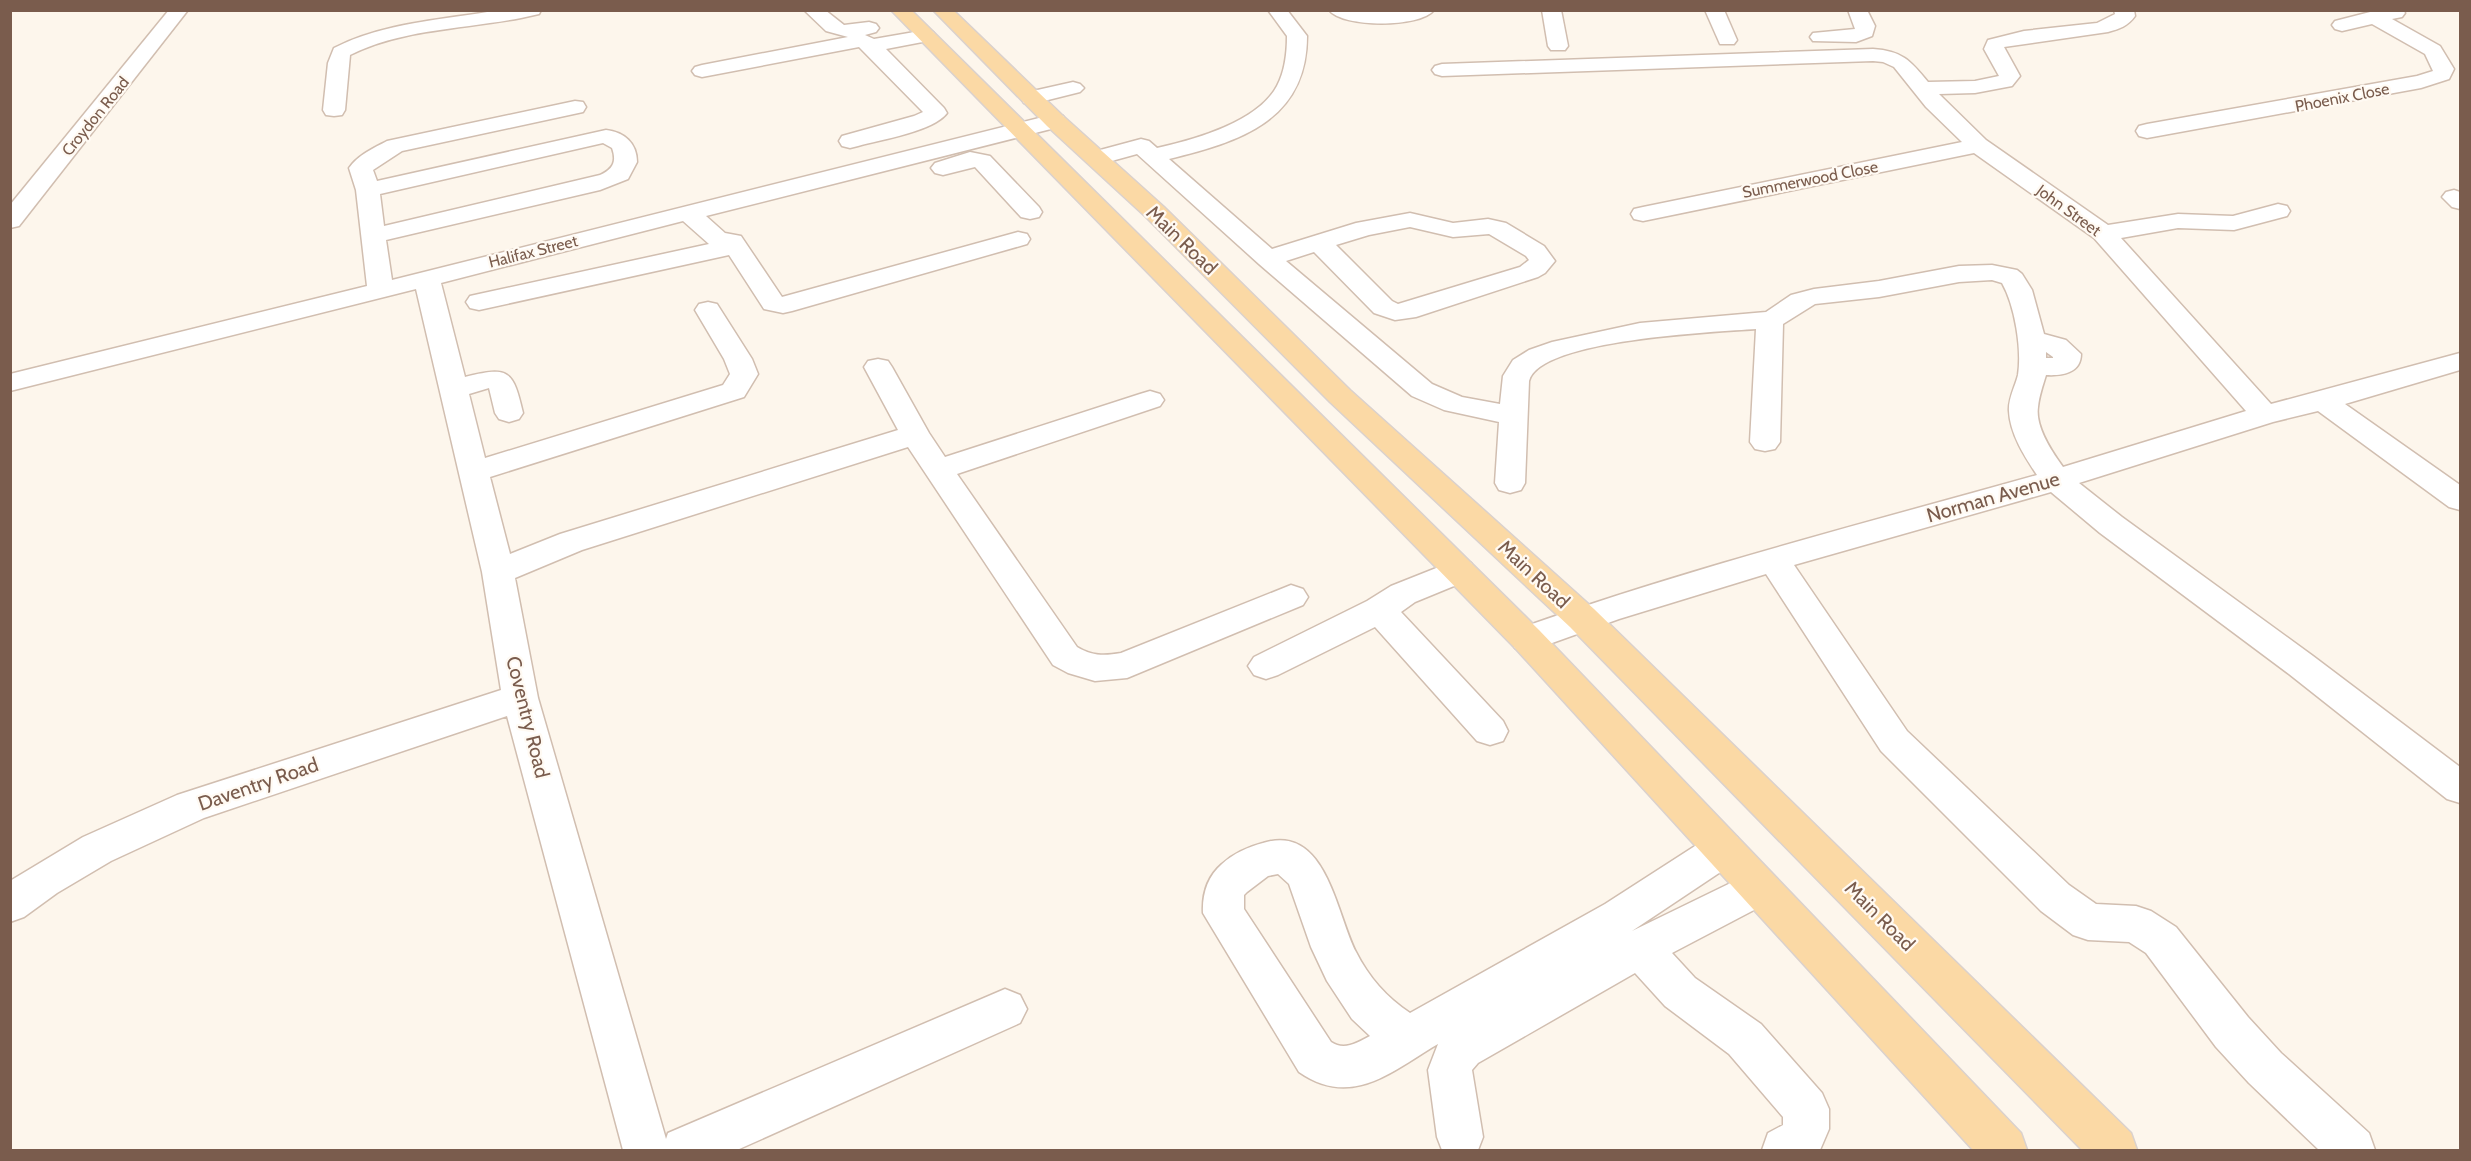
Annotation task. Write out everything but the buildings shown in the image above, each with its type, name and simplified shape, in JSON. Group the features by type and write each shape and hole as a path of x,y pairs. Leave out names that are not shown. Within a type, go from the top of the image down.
{"main road":[{"name":"Main Road","path":"942,10 1340,396 1582,618 2114,1150"},
{"name":"Main Road","path":"904,14 1527,639 2004,1150"}],"street":[{"name":"Croydon Road","path":"13,215 179,10"},
{"path":"334,110 341,52 353,45 407,31 532,10"},
{"path":"813,10 831,27 848,32 904,14"},
{"path":"1154,156 1190,148 1227,133 1253,120 1285,92 1295,64 1296,36 1294,30 1277,10"},
{"path":"1338,10 1348,15 1380,19 1401,17 1425,10"},
{"path":"1536,47 1568,46 1551,10"},
{"path":"1714,10 1727,40"},
{"path":"1797,38 1856,36 1865,32 1865,26 1857,10"},
{"path":"1924,88 1975,87 2005,82 2010,75 1994,49 1995,44 2012,39 2056,36 2101,27 2122,20 2125,16 2124,10"},
{"path":"2342,25 2406,10"},
{"name":"Phoenix Close","path":"2146,131 2434,80 2442,75 2444,69 2433,50 2374,17"},
{"path":"871,46 926,36"},
{"path":"1704,41 1750,39"},
{"path":"702,71 862,40 871,46 936,113 922,121 850,141"},
{"path":"1482,50 1504,49"},
{"name":"John Street","path":"1442,70 1880,55 1901,63 1934,102 1978,146 2103,233 2265,415"},
{"path":"1032,98 1073,88"},
{"path":"380,290 368,190 361,168 379,154 395,146 575,107"},
{"name":"Halifax Street","path":"10,382 380,290 436,261 688,213 1055,121"},
{"path":"368,190 598,137 612,138 623,147 626,159 622,171 612,178 372,236"},
{"path":"1097,158 1141,146 1268,259 1422,390 1454,404 1514,416"},
{"name":"Summerwood Close","path":"1643,214 1978,146"},
{"path":"908,158 925,172 970,159 981,161 1030,212"},
{"path":"10,187 40,184"},
{"path":"717,206 736,234 733,243"},
{"path":"2103,233 2178,221 2234,223 2278,211"},
{"path":"688,213 718,239 733,243 773,303 783,305 1018,239"},
{"path":"1268,259 1318,243 1365,228 1395,221 1415,220 1453,230 1488,226 1500,229 1535,251 1542,261 1529,272 1407,311 1395,312 1383,307 1318,243"},
{"path":"400,230 427,235 436,261"},
{"path":"479,302 733,243"},
{"name":"Coventry Road","path":"436,261 454,389 498,572 520,698 646,1150"},
{"path":"1510,483 1515,378 1526,362 1544,354 1622,332 1671,325 1770,320 1782,316 1796,303 1808,298 1881,289 1947,276 2002,274 2012,277 2016,284 2032,352 2023,414 2037,452 2056,480 2111,525 2301,665 2460,788"},
{"path":"474,472 734,391 744,374 708,310"},
{"path":"1765,442 1770,320"},
{"name":"Norman Avenue","path":"1527,639 1582,618 1773,559 2056,480 2265,415 2323,401 2460,361"},
{"path":"878,367 915,435 1065,656 1078,665 1112,669 1127,665 1291,597"},
{"path":"454,389 487,380 498,380 503,386 509,413"},
{"path":"939,469 1150,400"},
{"path":"2323,401 2460,500"},
{"path":"498,572 571,542 915,435"},
{"path":"1773,559 1894,741 2055,898 2088,922 2136,924 2161,940 2232,1032 2265,1068 2352,1150"},
{"path":"1266,666 1379,610 1403,594 1459,572"},
{"path":"1379,610 1490,731"},
{"name":"Daventry Road","path":"10,904 43,881 97,849 182,810 520,698"},
{"path":"1408,1038 1383,1022 1345,978 1306,876 1291,860 1274,856 1244,870 1228,884 1223,901 1224,913 1315,1057 1328,1066 1345,1069 1362,1064 1408,1038 1620,917 1723,849"},
{"path":"1460,1137 1450,1070 1462,1048 1640,948 1759,888"},
{"path":"1640,948 1680,992 1745,1039 1806,1109 1806,1130 1801,1140 1785,1150"},
{"path":"685,1150 1005,1009"}]}
